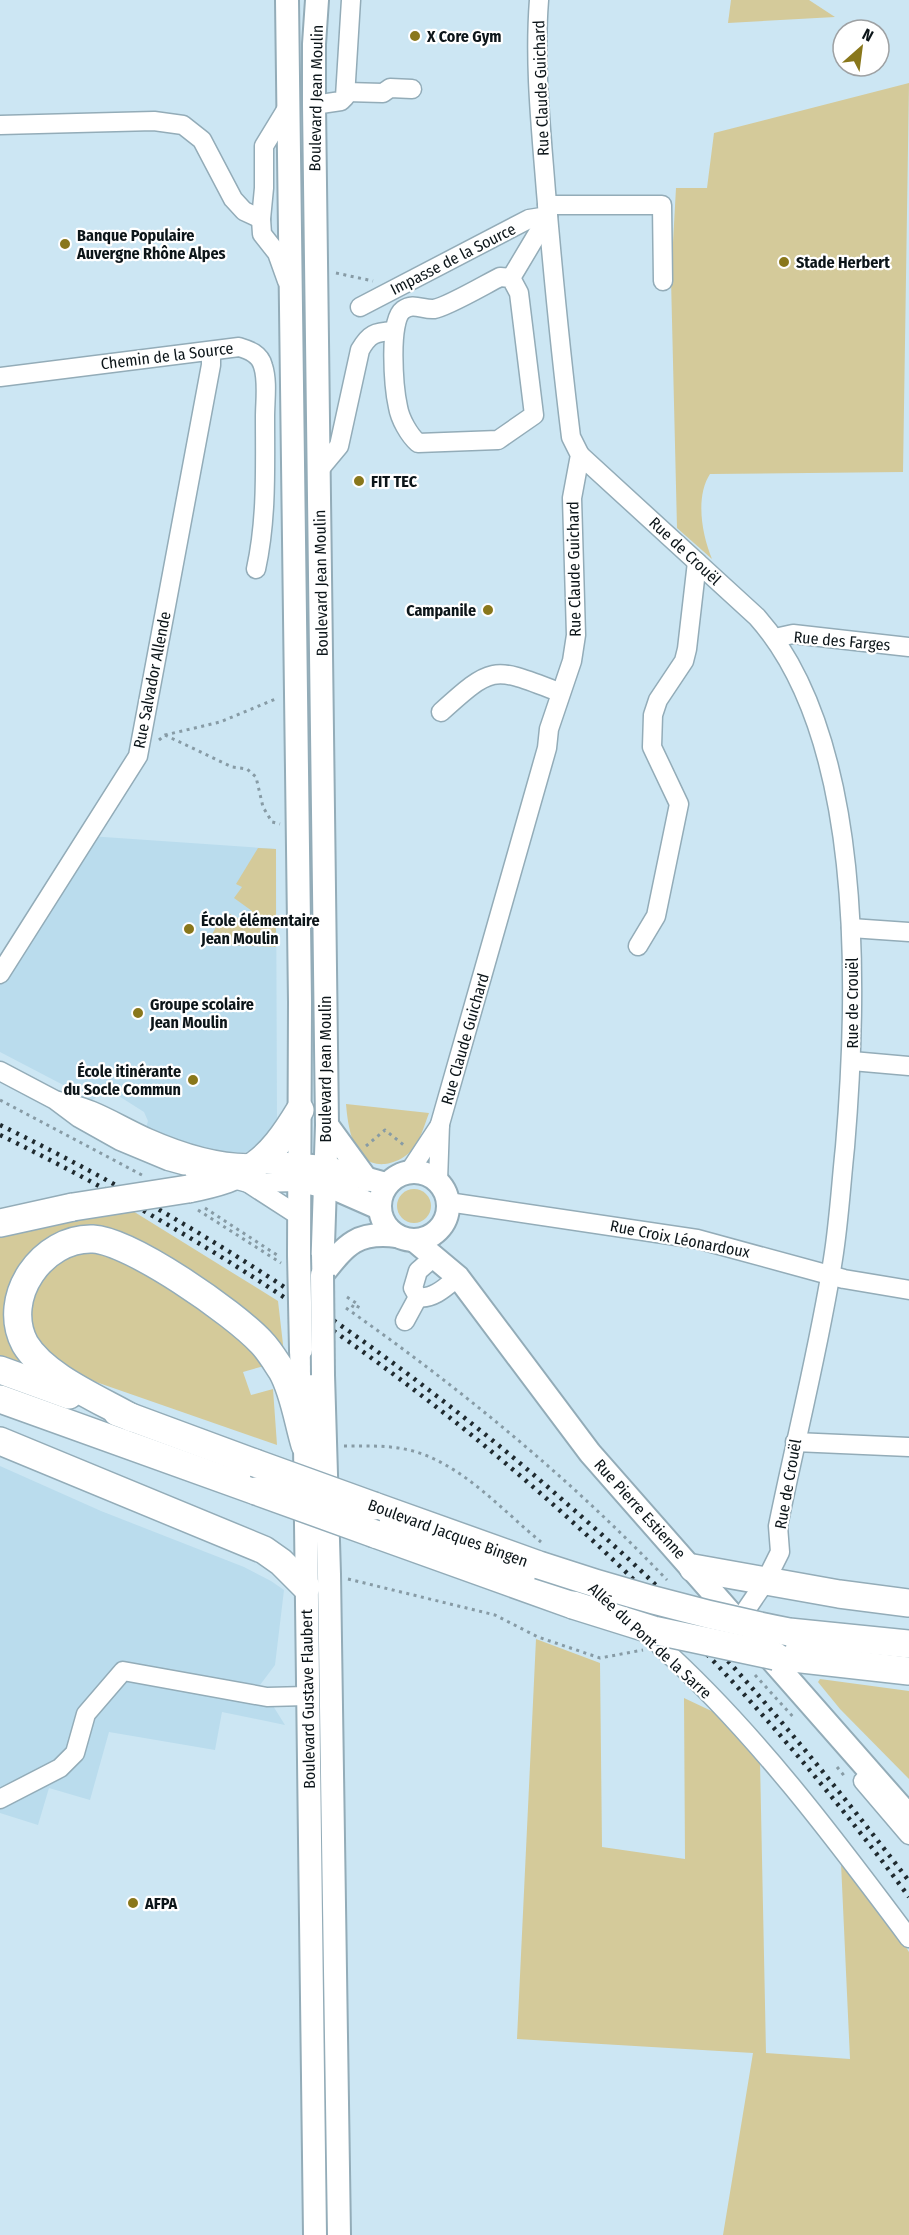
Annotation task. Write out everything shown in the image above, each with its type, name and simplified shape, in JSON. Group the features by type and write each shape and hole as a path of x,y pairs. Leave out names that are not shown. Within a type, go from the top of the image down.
{"highway":[{"path":"0,1223 73,1207 191,1199 246,1175 282,1139 300,1110"},
{"path":"132,1418 48,1370 25,1343 19,1324 18,1303 23,1286 42,1257 70,1241 91,1239 122,1247 234,1317 262,1343 283,1374 315,1445"},
{"name":"Boulevard Jacques Bingen","path":"0,1370 374,1506 541,1554 642,1599 709,1616 789,1632 909,1644"},
{"name":"Boulevard Jacques Bingen","path":"0,1399 573,1605 653,1630 728,1648 824,1664 906,1672"},
{"path":"0,1441 264,1550 280,1562 318,1580"},
{"path":"693,1568 765,1582 909,1603"}],"main road":[{"name":"Boulevard Jean Moulin","path":"287,0 299,831 299,1172"},
{"name":"Boulevard Jean Moulin","path":"317,0 314,105 327,1125 325,1176"},
{"path":"327,1125 377,1182 379,1208 384,1224 406,1238"},
{"path":"246,1175 299,1172 377,1182 401,1174 410,1161 438,1181 448,1202 445,1221 433,1235 406,1238 366,1235 355,1240 340,1252 322,1275"},
{"name":"Boulevard Gustave Flaubert","path":"299,1172 298,1216 286,1258 315,1445 339,2235"},
{"path":"325,1176 379,1208"},
{"name":"Boulevard Gustave Flaubert","path":"315,1445 323,1375 322,1275 325,1176"},
{"name":"Rue Pierre Estienne","path":"440,1229 458,1277"},
{"name":"Rue Pierre Estienne","path":"406,1238 458,1277 590,1453 909,1816"},
{"name":"Boulevard Gustave Flaubert","path":"315,2235 307,1696 318,1580"},
{"name":"Rue Pierre Estienne","path":"835,1731 855,1743 909,1797"}],"street":[{"path":"314,105 341,101 346,92 351,0"},
{"name":"Rue Claude Guichard","path":"438,1181 441,1124 544,760 549,729 572,661 576,635 572,498 580,455 571,438 548,210 538,66 539,0"},
{"path":"346,92 383,93 390,88 411,89"},
{"path":"289,105 264,147 261,219 262,234 277,253 284,269 293,304"},
{"path":"0,125 154,121 183,125 202,140 233,199 244,211 261,219"},
{"name":"Impasse de la Source","path":"360,307 548,210 662,205 663,281"},
{"path":"511,278 548,210"},
{"path":"500,277 511,278 519,293 534,415 498,440 418,443 411,436 398,409 393,331 395,318 404,309 414,306 435,309 500,277"},
{"path":"319,470 339,446 360,350 368,336 376,332 393,331"},
{"name":"Chemin de la Source","path":"0,377 239,347 259,357 263,365 265,466 263,530 256,569"},
{"name":"Rue Salvador Allende","path":"0,974 138,756 211,365 211,351"},
{"name":"Rue de Crouël","path":"580,455 757,617 776,638 793,668 818,729 834,791 851,928 852,1060 830,1275 778,1526 780,1552 765,1582 746,1610 749,1633"},
{"path":"638,946 656,916 679,804 652,747 653,715 658,700 684,661 697,562"},
{"name":"Rue des Farges","path":"776,638 793,634 909,648"},
{"path":"441,712 477,679 495,673 511,675 560,692"},
{"path":"851,928 909,932"},
{"path":"852,1060 909,1066"},
{"path":"0,1071 55,1100 79,1118 143,1151 246,1175"},
{"path":"55,1100 84,1106 148,1138 196,1155 238,1164 246,1175 298,1216"},
{"name":"Rue Claude Guichard","path":"410,1161 441,1124"},
{"name":"Rue Croix Léonardoux","path":"448,1202 697,1239 830,1275 909,1290"},
{"path":"418,1297 413,1288 418,1271 434,1257"},
{"path":"418,1297 427,1297 438,1292 458,1277"},
{"path":"405,1321 418,1297"},
{"path":"795,1442 909,1447"},
{"name":"Allée du Pont de la Sarre","path":"660,1646 688,1672 789,1782 909,1938"},
{"path":"0,1799 60,1768 75,1753 86,1714 123,1671 267,1697 307,1696"},
{"name":"Rue Pierre Estienne","path":"835,1731 842,1756 909,1835"}],"path":[{"path":"337,273 350,277"},
{"path":"138,756 165,735 220,722 256,709 271,699 296,695"},
{"path":"165,735 232,767 247,770 256,777 263,807 272,822 299,831"},
{"path":"0,1100 146,1177"},
{"path":"363,1148 385,1130 410,1161"},
{"path":"191,1199 286,1258"},
{"path":"191,1199 286,1258"},
{"path":"347,1297 359,1305 357,1309 348,1306 402,1347 531,1453 670,1584"},
{"path":"315,1445 379,1446 409,1450 436,1460 465,1479 541,1554"},
{"path":"318,1580 495,1615 538,1637 600,1658 660,1646"},
{"path":"749,1669 803,1727"},
{"path":"832,1760 853,1786"}],"shaded area":[{"path":"731,0 809,0 835,17 728,23"},
{"path":"909,83 903,472 710,474 705,483 701,505 705,539 712,559 677,528 671,279 676,188 707,188 714,133"},
{"name":"Groupe scolaire Jean Moulin","path":"89,836 276,849 277,1124 268,1139 251,1151 233,1154 179,1141 146,1128 148,1121 144,1112 114,1093 106,1092 92,1100 0,1052 0,975"},
{"path":"258,848 276,849 276,947 207,944 217,925 221,927 230,914 252,925 252,911 234,898 242,887 236,884"},
{"path":"346,1104 429,1113 419,1139 410,1152 392,1163 374,1163 366,1159 354,1144 348,1124"},
{"path":"414,1189 426,1194 431,1206 426,1218 414,1223 402,1218 397,1206 402,1194"},
{"path":"128,1208 278,1301 284,1353 130,1240 34,1252 27,1368 0,1357 0,1230"},
{"path":"73,1251 107,1252 223,1319 264,1366 243,1372 251,1395 273,1389 277,1445 73,1374 43,1351 32,1330 29,1303 36,1278"},
{"path":"0,1466 101,1511 244,1567 284,1590 275,1665 260,1685 285,1725 222,1712 215,1750 109,1732 90,1800 49,1788 38,1825 0,1813"},
{"path":"536,1639 600,1663 602,1847 685,1859 684,1698 720,1715 760,1761 766,2053 850,2059 841,1863 896,1931 909,1952 909,2235 723,2235 753,2053 517,2039"},
{"path":"820,1679 909,1691 909,1779 840,1709 818,1682"}],"railway":[{"path":"0,1125 146,1202 286,1288 421,1384 486,1435 603,1536 689,1619 803,1747 909,1881"},
{"path":"0,1135 135,1206 263,1283 385,1368 501,1460 612,1559 716,1664 816,1777 909,1897"}],"place":[{"name":"X Core Gym","path":"415,36"},
{"name":"Banque Populaire Auvergne Rhône Alpes","path":"65,244"},
{"name":"Stade Herbert","path":"784,262"},
{"name":"FIT TEC","path":"359,481"},
{"name":"Campanile","path":"488,610"},
{"name":"École élémentaire Jean Moulin","path":"189,929"},
{"name":"Groupe scolaire Jean Moulin","path":"138,1013"},
{"name":"École itinérante du Socle Commun","path":"193,1080"},
{"name":"AFPA","path":"133,1903"}]}
